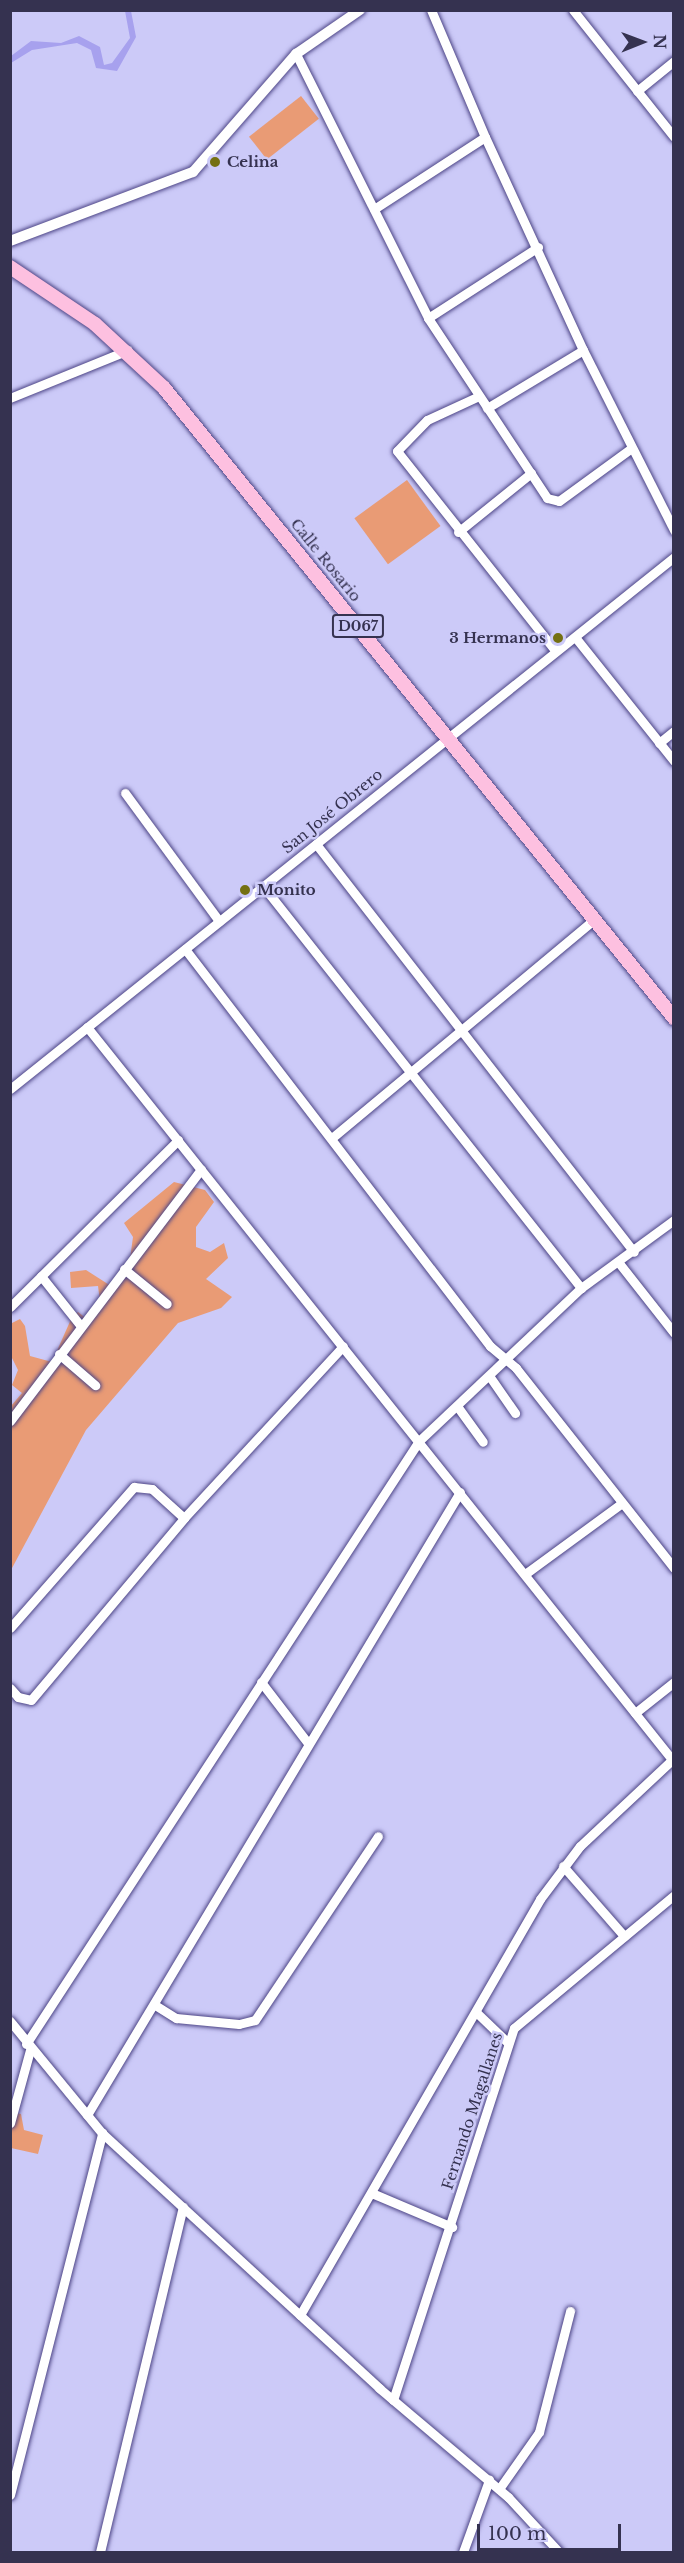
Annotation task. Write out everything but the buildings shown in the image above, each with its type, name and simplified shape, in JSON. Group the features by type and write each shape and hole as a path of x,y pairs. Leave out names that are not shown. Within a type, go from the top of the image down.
{"main road":[{"name":"Calle Rosario","path":"10,267 128,350 448,737 674,1018"}],"street":[{"path":"10,241 193,172 296,54 360,10"},
{"path":"431,10 485,137 538,247 583,350 630,448 674,530"},
{"path":"573,10 674,137"},
{"path":"296,54 428,318 547,498 559,501 630,448"},
{"path":"637,91 674,61"},
{"path":"374,209 485,137"},
{"path":"428,318 538,247"},
{"path":"10,398 128,350"},
{"path":"487,408 583,350"},
{"path":"478,396 427,420 397,451 458,532 555,650"},
{"path":"458,532 531,473"},
{"name":"San José Obrero","path":"10,1089 555,650 575,637 674,557"},
{"path":"575,637 674,761"},
{"path":"659,743 674,731"},
{"path":"125,793 219,921"},
{"path":"316,844 634,1252"},
{"path":"263,886 581,1288"},
{"path":"333,1137 595,919"},
{"path":"185,949 505,1359 674,1568"},
{"path":"87,1027 673,1761 563,1866 374,2194 300,2315"},
{"path":"10,1306 178,1140"},
{"path":"10,1421 58,1354 201,1169"},
{"path":"10,2123 28,2047 261,1682 419,1441 490,1377 505,1359 581,1288 619,1263 674,1220"},
{"path":"619,1263 674,1334"},
{"path":"124,1269 167,1304"},
{"path":"41,1276 80,1325"},
{"path":"10,1689 18,1697 32,1700 184,1518 343,1346"},
{"path":"58,1354 95,1385"},
{"path":"490,1377 515,1413"},
{"path":"457,1406 483,1442"},
{"path":"10,1628 134,1486 152,1489 184,1518"},
{"path":"87,2115 266,1823 276,1791 460,1492"},
{"path":"525,1574 622,1503"},
{"path":"261,1682 307,1742"},
{"path":"635,1713 674,1682"},
{"path":"155,2005 176,2018 239,2024 255,2020 378,1836"},
{"path":"563,1866 624,1936"},
{"name":"Fernando Magallanes","path":"393,2400 452,2228 507,2042 514,2028 674,1895"},
{"path":"477,2013 507,2042"},
{"path":"10,2021 28,2047 102,2133 393,2400 499,2489 559,2553"},
{"path":"10,2495 102,2133"},
{"path":"374,2194 452,2228"},
{"path":"100,2553 183,2207"},
{"path":"499,2489 539,2432 570,2310"},
{"path":"463,2553 489,2480"}],"shaded area":[{"path":"125,11 131,11 136,37 117,71 96,68 91,50 77,43 32,50 11,63 11,56 31,41 61,43 79,36 100,47 104,65 112,63 130,38"},
{"path":"301,96 319,119 267,159 249,137"},
{"path":"407,480 441,526 388,564 354,518"},
{"path":"174,1182 205,1190 214,1202 196,1227 196,1247 210,1252 224,1243 228,1258 206,1279 232,1297 221,1308 178,1323 86,1430 11,1570 11,1406 22,1393 12,1385 18,1370 11,1356 12,1323 20,1319 25,1326 30,1356 52,1362 72,1317 78,1312 91,1322 101,1309 98,1286 71,1288 70,1272 86,1270 111,1286 129,1266 133,1237 124,1223"},
{"path":"11,2112 21,2114 24,2130 43,2135 38,2154 11,2148"}],"place":[{"name":"Celina","path":"215,162"},
{"name":"3 Hermanos","path":"558,638"},
{"name":"Monito","path":"245,890"}]}
